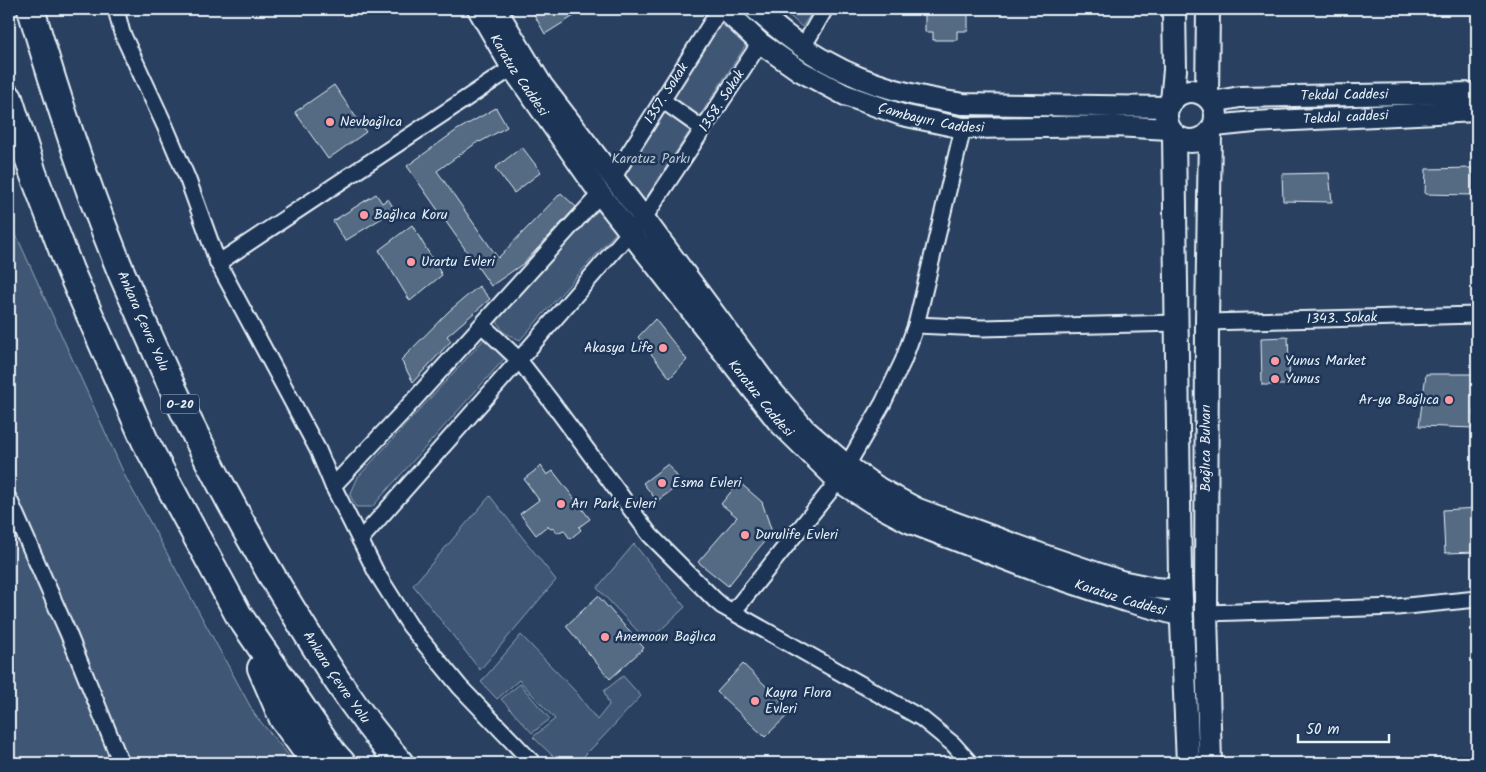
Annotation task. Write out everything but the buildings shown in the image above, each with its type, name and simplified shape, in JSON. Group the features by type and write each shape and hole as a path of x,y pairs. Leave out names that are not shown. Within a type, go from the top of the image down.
{"highway":[{"name":"Ankara Çevre Yolu","path":"31,9 51,78 114,255 178,401 217,479 250,539 307,635 355,706 400,763"},
{"path":"9,98 33,173 70,270 141,432 238,614 283,719 316,763"},
{"path":"238,614 333,753 342,763"}],"main road":[{"name":"Bağlıca Bulvarı","path":"1174,9 1175,70 1171,118 1177,323 1180,576 1188,763"},
{"path":"1208,9 1210,99"},
{"path":"1192,91 1200,92 1210,99 1216,110 1217,118 1212,130 1204,138 1196,141 1188,142 1180,139 1171,118 1177,95 1192,91"},
{"name":"Bağlıca Bulvarı","path":"1210,763 1206,614 1207,322 1212,130"}],"street":[{"path":"116,9 122,33 188,180 218,263 318,450 333,486 376,572 410,626 460,687 533,763"},
{"name":"Karatuz Caddesi","path":"478,9 512,68 637,225 750,388 778,422 843,473 872,503 908,522 1036,571 1126,601 1182,616"},
{"name":"Karatuz Caddesi","path":"496,9 606,186"},
{"name":"1357. Sokak","path":"333,486 402,413 606,186 722,9"},
{"name":"Çambayırı Caddesi","path":"722,9 760,43 800,71 845,94 902,115 963,128 1115,126 1171,118"},
{"name":"Çambayırı Caddesi","path":"755,9 803,47 830,64 860,78 910,94 964,104 1171,118"},
{"path":"803,47 825,9"},
{"name":"1358. Sokak","path":"360,540 637,225 760,43"},
{"path":"218,263 512,68"},
{"name":"Tekdal Caddesi","path":"1210,99 1477,93"},
{"path":"662,100 703,129"},
{"name":"Tekdal caddesi","path":"1212,130 1254,122 1477,111"},
{"path":"733,612 843,473 883,403 903,361 916,325 963,128"},
{"name":"1343. Sokak","path":"1207,322 1477,315"},
{"path":"916,325 982,328 1177,323"},
{"path":"482,325 519,360 650,535 715,600 921,718 953,744 970,763"},
{"name":"Karatuz Caddesi","path":"843,473 879,488 918,509 1041,554 1120,580 1155,588 1182,590"},
{"path":"9,499 122,763"},
{"path":"1206,614 1397,607 1477,600"}],"green space":[{"path":"782,9 814,9 802,27"},
{"name":"Karatuz Parkı","path":"720,23 746,45 646,198 638,202 620,182 623,172"},
{"path":"602,208 618,230 520,340 503,332 497,321 587,219"},
{"path":"9,219 126,478 255,715 295,763 9,763"},
{"path":"487,336 500,346 505,358 372,507 356,507 350,495 358,477"},
{"path":"490,496 556,580 480,670 413,585"},
{"path":"634,544 685,607 648,642 597,588"},
{"path":"521,635 576,692 597,720 609,705 604,691 623,676 641,696 582,758 558,761 533,737 555,719 519,680 497,699 481,682"},
{"path":"520,684 550,719 532,733 501,699"}],"place":[{"name":"Nevbağlıca","path":"330,122"},
{"name":"Bağlıca Koru","path":"364,215"},
{"name":"Urartu Evleri","path":"411,262"},
{"name":"Akasya Life","path":"663,348"},
{"name":"Yunus Market","path":"1275,361"},
{"name":"Yunus","path":"1275,379"},
{"name":"Ar-ya Bağlıca","path":"1449,400"},
{"name":"Esma Evleri","path":"662,483"},
{"name":"Arı Park Evleri","path":"561,504"},
{"name":"Durulife Evleri","path":"745,535"},
{"name":"Anemoon Bağlıca","path":"605,637"},
{"name":"Kayra Flora Evleri","path":"755,701"}]}
